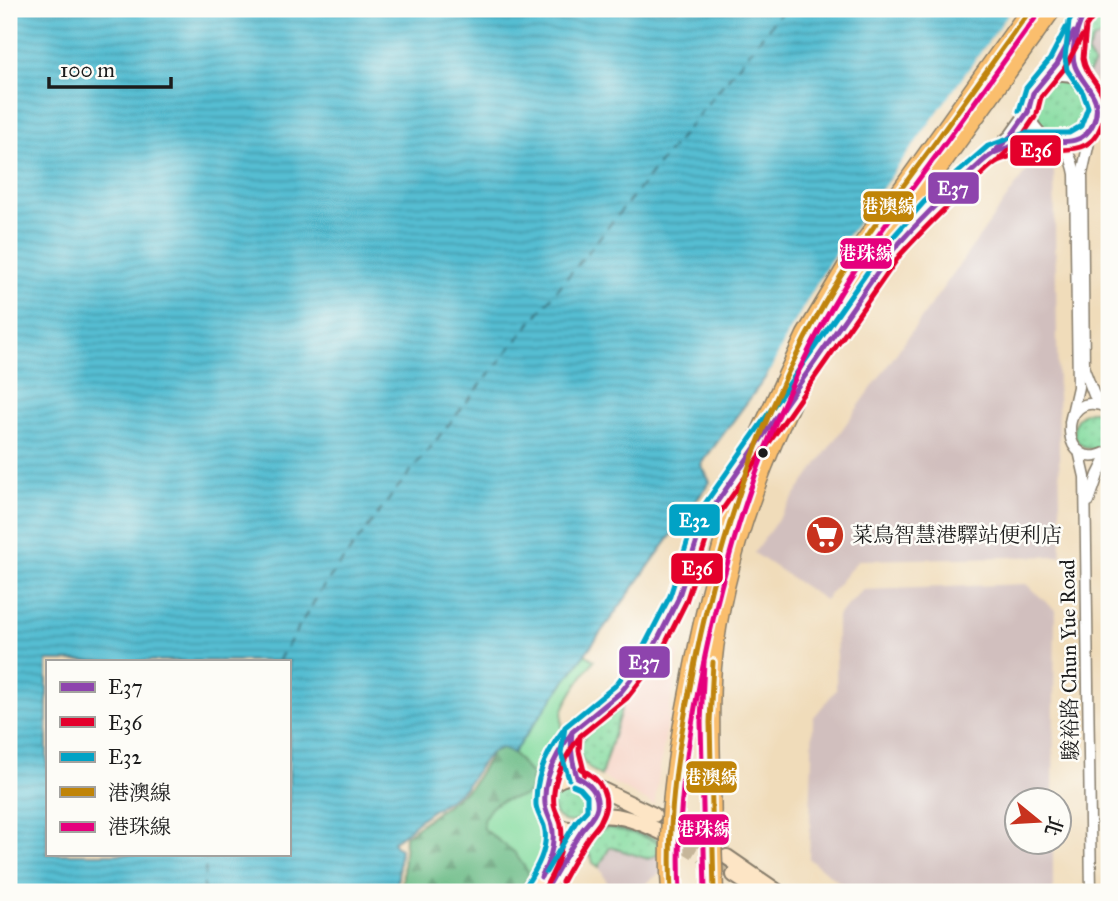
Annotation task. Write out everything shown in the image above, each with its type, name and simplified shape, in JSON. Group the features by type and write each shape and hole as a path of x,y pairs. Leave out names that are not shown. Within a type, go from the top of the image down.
{"highway":[{"path":"671,892 673,786 697,646 719,549 759,436 795,356 846,268 1031,9"},
{"path":"714,892 710,734 712,666 729,576 762,470 807,368 857,281 1052,9"}],"main road":[{"path":"532,892 550,860 553,836 552,821 545,808 546,794 552,785 561,779 583,781 654,815"},
{"path":"545,892 589,822 597,797 583,781"},
{"path":"552,821 567,830 613,816 647,825 665,834"},
{"path":"727,857 778,892"},
{"path":"734,875 760,892"}],"street":[{"path":"1070,422 1078,387 1075,174 1065,148 1046,139 1034,129 1028,112 1029,99 1054,69 1087,9"},
{"path":"1079,24 1075,66 1095,97 1097,107 1082,174 1084,369 1094,395 1108,409"},
{"path":"1041,82 1049,77 1066,74 1085,82"},
{"path":"893,250 930,209 1011,136 1028,112"},
{"path":"992,154 1027,142 1071,142 1080,138 1093,124"},
{"path":"1070,422 1073,415 1085,406 1100,405 1108,409"},
{"name":"駿裕路 Chun Yue Road","path":"1070,422 1070,438 1079,451 1084,470 1086,512 1091,892"},
{"path":"1079,451 1095,456 1109,452"},
{"name":"駿裕路 Chun Yue Road","path":"1086,512 1109,452"},
{"path":"546,794 550,775 565,741 618,694 662,633 675,606 696,538 717,502"},
{"path":"572,732 570,752 583,781"}],"shaded area":[{"path":"1109,32 1109,74 1105,81 1105,99 1099,85 1087,74 1094,64 1087,52 1093,40"},
{"path":"1032,163 1054,169 1061,556 858,560 825,600 754,553"},
{"path":"1026,584 1055,610 1053,786 1002,786 1002,856 1053,856 1053,892 852,892 809,859 813,718 836,690 837,616 863,590"},
{"path":"665,648 679,653 654,805 601,776 622,707"},
{"path":"610,847 666,851 672,863 636,892 612,892 599,867"}],"green space":[{"path":"1097,9 1109,9 1109,32 1093,40 1087,52 1094,64 1087,74 1082,70 1081,52"},
{"path":"1062,80 1073,82 1086,93 1091,109 1089,120 1078,133 1062,138 1051,136 1038,125 1033,109 1035,98 1046,85"},
{"path":"1093,411 1106,417 1112,430 1106,443 1093,449 1080,443 1074,430 1080,417"},
{"path":"585,654 594,660 566,703 562,713 561,737 535,788 534,801 543,827 545,844 533,879 514,852 484,829 483,822 496,803 530,794 532,775 513,753"},
{"path":"622,707 601,776 587,766 581,756 580,747 583,738 591,730"},
{"path":"499,749 513,753 532,775 535,806 544,831 544,841 533,879 529,877 520,892 402,892 405,836 471,786 492,753"},
{"path":"571,784 584,790 590,803 584,816 571,822 558,816 552,803 558,790"},
{"path":"613,824 672,845 661,844 622,829 608,828 597,831"},
{"path":"605,827 640,835 667,846 666,851 648,859 610,847 599,867 593,863 591,855 582,856 593,834"},
{"path":"591,836 582,856 558,892 555,892 578,851"}],"water":[{"path":"9,9 1030,9 839,279 701,464 710,482 513,753 502,748 493,752 461,791 393,841 400,849 397,892 9,892"}],"pier":[{"path":"1012,9 1033,9 842,281 761,389 788,334 830,261"}],"ferry route":[{"path":"279,660 325,584 399,486 784,9"},
{"path":"203,892 207,856"}],"tunnel":[{"path":"837,329 893,250"},
{"path":"717,502 744,461"},
{"path":"664,821 720,852"},
{"path":"665,834 734,875"}],"transit line":[{"name":"港澳線","path":"671,892 670,839 674,787 691,682 726,535 759,440 800,348 848,264 1031,9"},
{"name":"E32","path":"569,779 561,753 565,727 615,686 642,650 670,596 695,518 887,244 924,202 988,146 1025,133 1069,133 1081,126 1088,107 1083,93 1067,70 1065,58 1069,22 1077,9"},
{"name":"E37","path":"545,892 597,807 592,789 577,777 572,755 572,732 621,692 650,655 678,599 703,522 893,250 939,201 991,155 1025,143 1072,141 1088,133 1096,114 1095,99 1073,59 1076,36 1087,9"},
{"name":"港珠線","path":"680,892 679,838 683,786 700,681 735,536 767,443 807,353 855,269 1038,14"},
{"name":"E36","path":"585,775 579,751 580,736 627,698 657,660 686,602 711,526 900,255 996,162 1032,151 1077,148 1095,137 1105,114 1105,104 1083,58 1086,27 1095,14"},
{"name":"E32","path":"1019,111 1026,88 1050,59 1066,28"},
{"name":"E37","path":"1028,112 1033,93 1057,64 1074,32"},
{"name":"E36","path":"1037,113 1041,97 1064,69 1082,36"},
{"name":"E37","path":"994,152 1011,136 1028,112"},
{"name":"E36","path":"1000,158 1018,142 1035,117"},
{"name":"港珠線","path":"704,662 701,722 705,892"},
{"name":"港澳線","path":"713,662 710,722 714,892"},
{"name":"E32","path":"525,887 544,850 544,826 536,805 540,774 564,729"},
{"name":"E37","path":"541,877 553,845 552,825 545,804 546,785 556,758 571,734"},
{"name":"E36","path":"542,892 555,869 562,843 561,825 554,805 557,779 578,739"},
{"name":"E36","path":"562,882 600,822 606,804 599,784 581,769"},
{"name":"E32","path":"546,872 576,822 587,810 587,796 573,785"}],"place":[{"name":"菜鳥智慧港驛站便利店","path":"825,535"}]}
